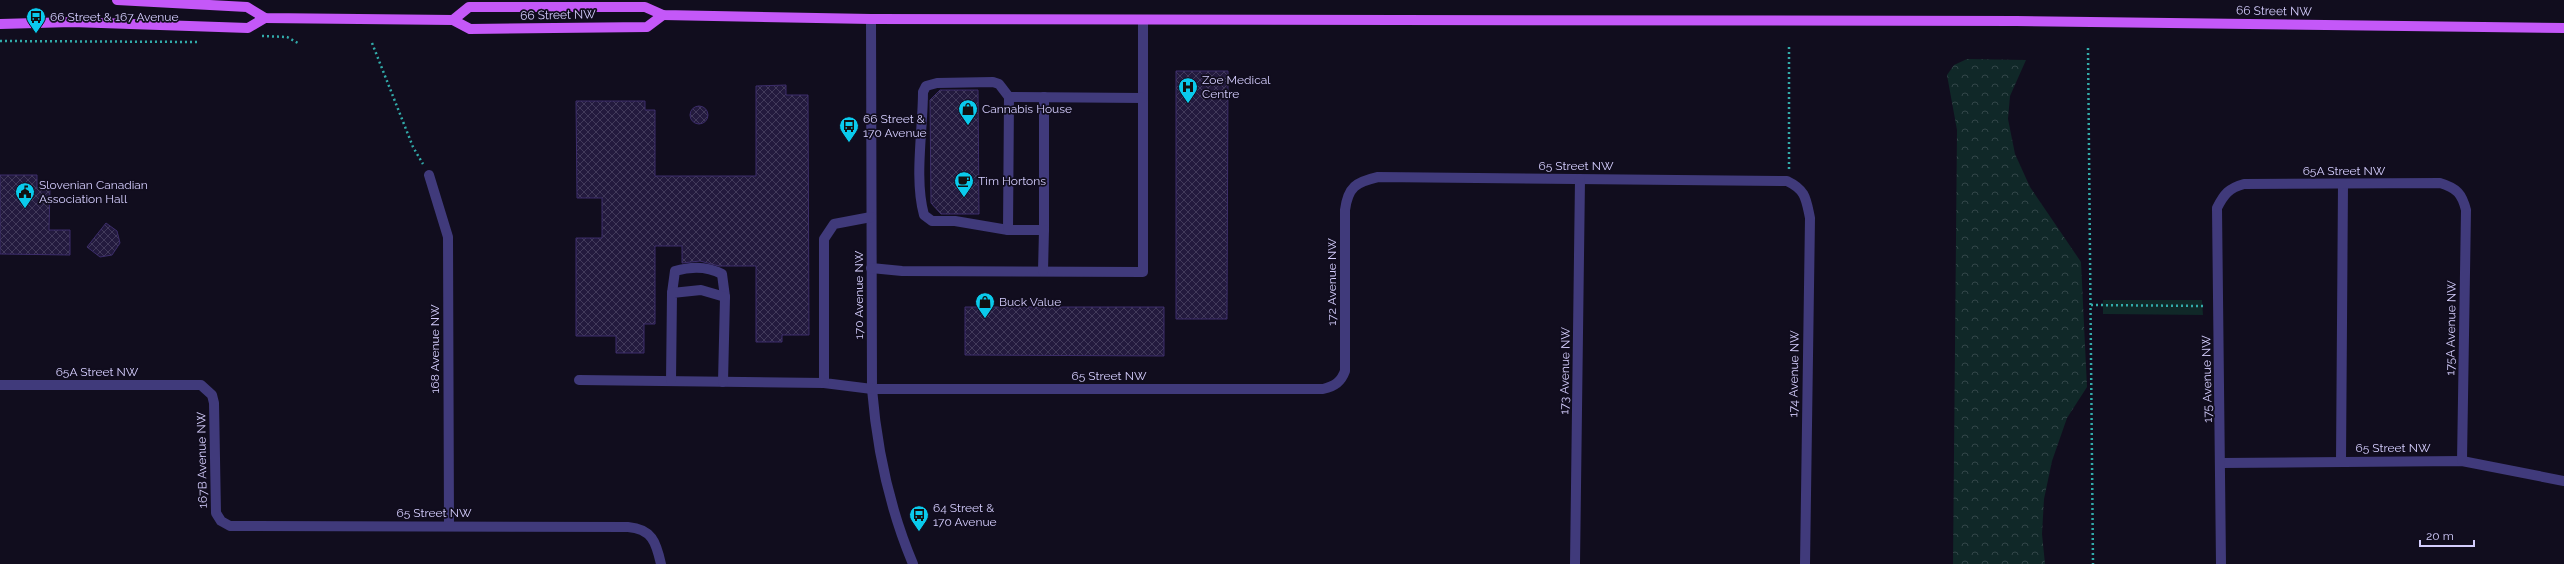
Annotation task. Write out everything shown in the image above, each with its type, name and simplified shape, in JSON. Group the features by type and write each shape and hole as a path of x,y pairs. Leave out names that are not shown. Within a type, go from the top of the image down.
{"main road":[{"path":"0,24 72,22 248,28 265,18 247,7 117,0"},
{"name":"66 Street NW","path":"453,20 469,7 645,7 663,16 871,19 2016,21 2564,28"},
{"name":"66 Street NW","path":"265,18 453,20 470,30 647,27 663,16"}],"street":[{"name":"170 Avenue NW","path":"871,19 872,389 875,430 891,506 913,564"},
{"path":"871,268 902,271 1143,272 1143,20"},
{"path":"1008,230 1009,97 999,84 993,82 936,83 926,86 923,92 920,149 921,204 924,215 932,221 955,221 1008,230 1044,230"},
{"path":"1009,97 1143,98"},
{"path":"1043,271 1044,97"},
{"name":"168 Avenue NW","path":"429,175 448,237 449,526"},
{"name":"65 Street NW","path":"1354,187 1365,180 1378,177 1788,181 1799,187"},
{"name":"173 Avenue NW","path":"1575,564 1580,179"},
{"name":"65A Street NW","path":"2224,194 2233,187 2244,184 2440,183 2451,186 2463,196"},
{"path":"2341,461 2343,184"},
{"name":"172 Avenue NW","path":"1342,379 1346,359 1345,210 1347,196 1354,187"},
{"name":"174 Avenue NW","path":"1799,187 1806,201 1810,218 1805,564"},
{"name":"175 Avenue NW","path":"2222,564 2217,208 2224,194"},
{"name":"175A Avenue NW","path":"2462,461 2466,210 2463,196"},
{"path":"824,383 824,239 834,224 871,217"},
{"path":"671,381 672,293 675,271 688,268 712,268 722,274 725,297 723,382"},
{"path":"672,293 701,290 725,297"},
{"name":"65 Street NW","path":"579,380 824,383 872,389 1323,389 1334,386 1342,379"},
{"name":"65A Street NW","path":"0,385 194,385"},
{"name":"167B Avenue NW","path":"194,385 201,385 207,389 214,403 214,504 216,513 221,521"},
{"name":"65 Street NW","path":"2221,463 2462,461 2564,481"},
{"name":"65 Street NW","path":"221,521 230,526 628,526 647,532 654,539 661,564"}],"path":[{"path":"255,36 287,37 298,43"},
{"path":"0,41 201,42"},
{"path":"372,43 413,147 429,175"},
{"path":"1788,181 1790,144 1789,47"},
{"path":"2088,48 2092,564"},
{"path":"2091,305 2219,306"}],"green space":[{"path":"1967,59 2026,60 2010,96 2008,119 2015,154 2030,187 2081,262 2087,387 2067,418 2052,461 2044,499 2042,534 2045,564 1953,564 1957,130 1947,75 1954,65"},
{"path":"2103,300 2202,300 2203,315 2103,314"}],"building":[{"path":"1176,71 1228,71 1227,319 1176,319"},
{"path":"786,85 786,95 808,95 809,335 782,335 782,342 756,342 756,266 719,266 700,261 682,263 682,246 655,246 655,324 644,324 644,353 616,353 616,336 576,336 576,238 602,238 602,198 577,198 576,101 645,101 645,110 655,110 655,176 756,176 756,86"},
{"path":"940,90 978,90 979,214 941,214 931,203 930,100"},
{"path":"699,106 705,109 708,115 705,121 699,124 693,121 690,115 693,109"},
{"name":"Slovenian Canadian Association Hall","path":"0,175 37,175 37,188 50,188 49,230 70,230 70,255 0,254"},
{"path":"106,223 117,231 120,243 112,255 100,257 87,247"},
{"path":"965,307 1164,307 1164,356 965,355"}],"place":[{"name":"66 Street & 167 Avenue","path":"36,34"},
{"name":"Zoe Medical Centre","path":"1188,104"},
{"name":"Cannabis House","path":"968,126"},
{"name":"66 Street & 170 Avenue","path":"849,143"},
{"name":"Tim Hortons","path":"964,198"},
{"name":"Slovenian Canadian Association Hall","path":"25,209"},
{"name":"Buck Value","path":"985,319"},
{"name":"64 Street & 170 Avenue","path":"919,532"}]}
